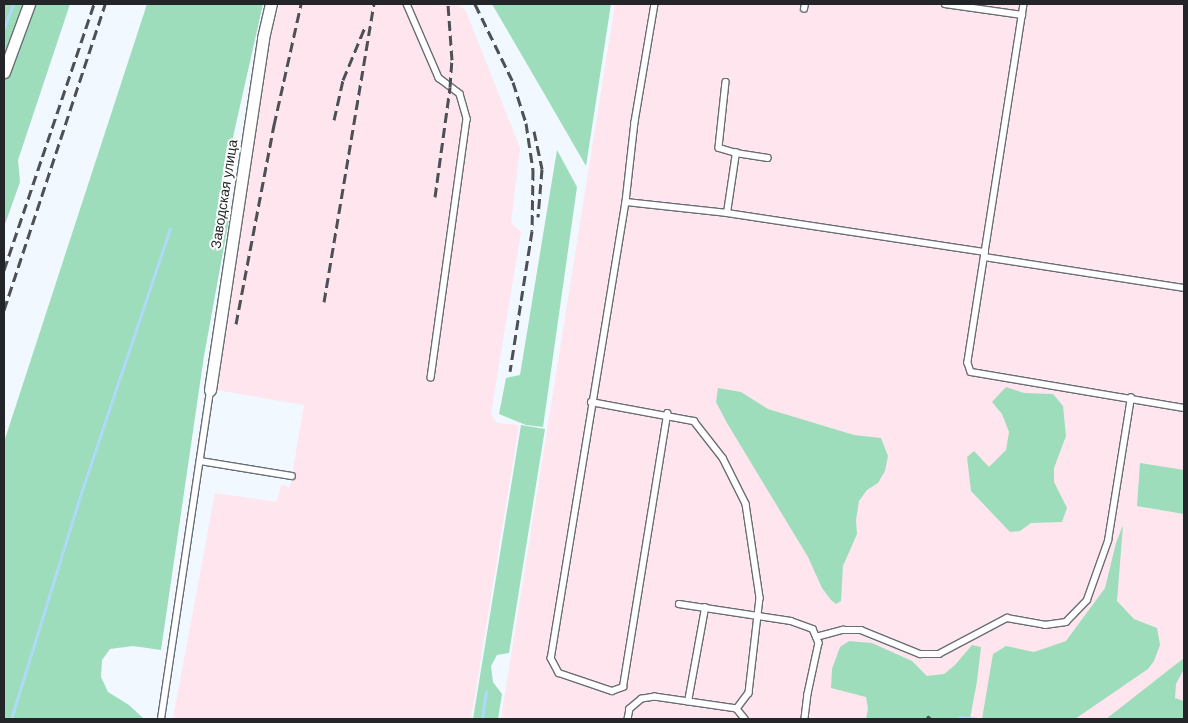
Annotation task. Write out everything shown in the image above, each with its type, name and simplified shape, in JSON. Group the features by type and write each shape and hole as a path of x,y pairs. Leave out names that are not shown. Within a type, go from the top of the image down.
{"street":[{"path":"4,72 29,4"},
{"name":"Заводская улица","path":"210,390 263,38 271,4"}],"lane":[{"path":"407,4 439,78 460,94 467,119 431,378"},
{"path":"655,4 635,122 626,202 591,402 551,658 559,673 612,691 623,687 667,414"},
{"path":"944,4 1022,15"},
{"path":"1024,4 968,364 972,372 1184,408"},
{"path":"726,82 719,148 768,158"},
{"path":"727,214 736,153"},
{"path":"626,202 727,214 1184,288"},
{"path":"161,719 210,390"},
{"path":"816,636 843,630 861,630 920,654 939,654 1007,618 1045,625 1066,622 1087,600 1108,541 1131,398"},
{"path":"591,402 694,420 723,458 746,504 760,598 749,693 737,709"},
{"path":"200,461 292,476"},
{"path":"679,604 791,621 813,629 819,643 808,694 805,719"},
{"path":"688,702 704,608"},
{"path":"628,719 630,709 642,699 655,697 737,709 745,719"}],"shaded area":[{"path":"280,4 457,4 466,11 520,148 511,223 521,232 491,414 497,423 519,425 471,719 173,719 215,493 277,502 281,485 290,487 304,405 217,390 269,39"},
{"path":"615,4 1184,4 1184,719 501,719"}],"green space":[{"path":"4,4 70,4 18,160 20,182 4,227"},
{"path":"147,4 263,4 224,177 229,219 204,356 161,650 133,646 110,649 102,660 101,677 108,692 129,705 144,719 4,719 4,442"},
{"path":"492,4 611,4 586,166 549,102"},
{"path":"557,150 577,187 543,427 526,425 499,414 506,378 520,375"},
{"path":"1006,387 1024,393 1053,394 1063,406 1066,436 1054,468 1054,482 1067,508 1062,522 1031,523 1020,531 1010,532 971,491 967,457 974,451 989,467 1006,450 1009,432 1002,414 992,402"},
{"path":"718,388 741,392 768,409 854,435 881,438 888,456 885,471 878,483 867,490 859,501 856,520 857,534 843,566 841,601 836,604 822,588 808,557 727,423 716,402"},
{"path":"521,425 545,429 509,653 497,655 491,666 493,682 502,694 498,719 473,719"},
{"path":"1140,463 1184,470 1184,514 1137,506"},
{"path":"1123,525 1117,601 1134,619 1157,628 1160,645 1154,661 1148,669 1075,719 982,719 993,654 1006,646 1034,652 1066,641 1105,588 1116,543"},
{"path":"849,641 872,643 912,661 927,676 944,674 955,665 972,645 981,647 970,719 866,719 868,709 866,697 831,688 832,669 840,647"},
{"path":"1184,658 1184,669 1176,684 1175,698 1184,701 1184,719 1106,719"}],"waterway":[{"path":"4,28 13,4"},
{"path":"11,719 80,496 170,229"},
{"path":"482,719 486,691"},
{"path":"958,719 960,717 977,719"}],"railway":[{"path":"4,270 94,4"},
{"path":"4,310 105,4"},
{"path":"236,324 274,125 301,4"},
{"path":"324,302 374,4"},
{"path":"435,197 452,60 448,4"},
{"path":"475,4 513,82 526,123 533,170 532,231 510,371"},
{"path":"334,120 343,80 365,27"},
{"path":"534,131 542,169 538,217"},
{"path":"927,716 931,719"}]}
